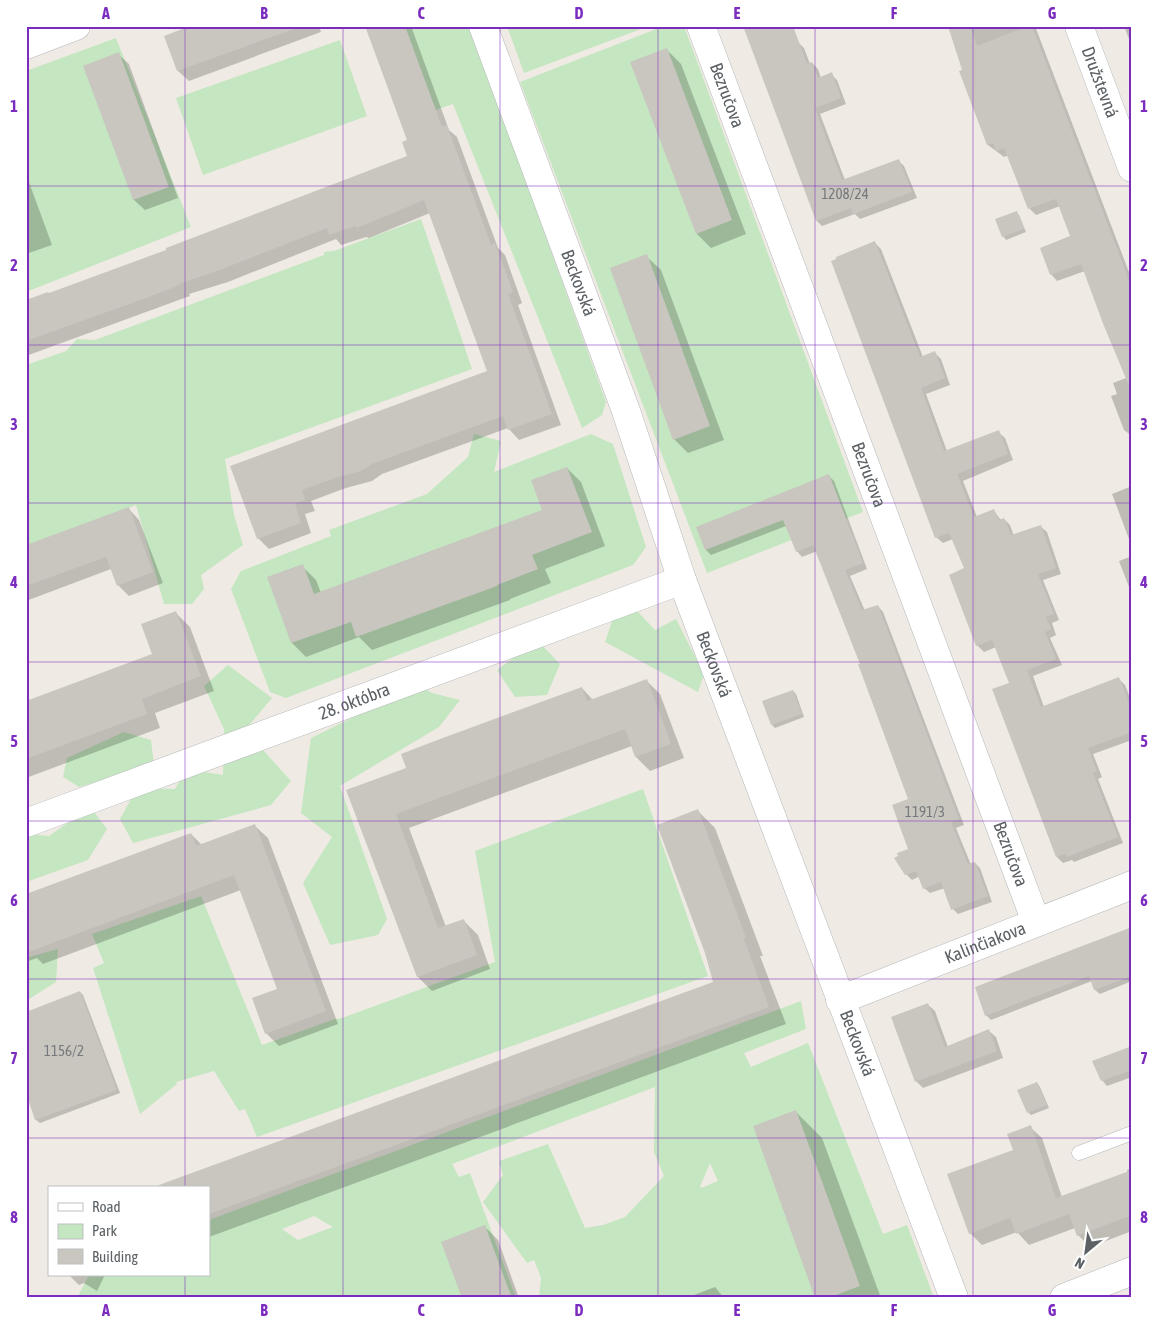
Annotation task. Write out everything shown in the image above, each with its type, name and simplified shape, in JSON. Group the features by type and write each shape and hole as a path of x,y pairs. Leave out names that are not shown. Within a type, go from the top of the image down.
{"street":[{"path":"26,45 76,26"},
{"name":"Beckovská","path":"482,26 626,411 682,580 954,1298"},
{"name":"Bezručova","path":"701,26 1036,922"},
{"name":"Družstevná","path":"1079,26 1132,168"},
{"name":"28. októbra","path":"26,823 682,580"},
{"name":"Kalinčiakova","path":"840,1000 1132,885"},
{"path":"1064,1298 1132,1271"}],"lane":[{"path":"1079,1153 1132,1133"}],"green space":[{"path":"371,26 469,26 606,402 602,415 582,428 453,104 409,119"},
{"path":"507,26 649,26 524,73"},
{"path":"664,26 684,26 863,512 707,573 520,82"},
{"path":"116,38 191,227 26,292 26,71"},
{"path":"340,40 367,116 203,175 176,98"},
{"path":"421,219 472,369 225,459 234,515 243,545 201,575 204,589 192,604 164,604 136,505 26,549 26,365 66,351 77,339 95,340 324,255 324,252 334,251"},
{"path":"474,434 501,441 494,472 591,434 613,444 646,547 633,565 286,698 270,692 231,589 241,571 331,536 329,530 427,494 468,457"},
{"path":"621,594 655,630 676,619 704,674 698,692 605,642"},
{"path":"537,640 560,664 547,695 515,697 497,670"},
{"path":"228,665 272,698 245,730 291,781 271,805 133,843 120,819 137,788 175,789 186,769 223,775 224,729 204,686"},
{"path":"397,674 432,693 460,700 439,727 340,786 387,919 378,935 330,945 303,883 332,837 301,813 311,738 370,709"},
{"path":"124,732 151,740 154,765 79,787 63,777 67,758"},
{"path":"643,789 708,976 257,1137 245,1109 239,1111 214,1071 176,1082 177,1084 140,1114 93,968 104,963 92,934 201,896 262,1045 495,962 475,851"},
{"path":"90,807 107,829 88,860 26,882 26,834 49,836"},
{"path":"58,949 56,982 26,1001 26,958"},
{"path":"801,1001 806,1029 744,1053 751,1067 808,1043 883,1234 907,1225 934,1298 539,1298 541,1278 534,1260 527,1263 483,1202 503,1175 499,1161 548,1144 585,1228 603,1225 625,1217 664,1176 654,1152 655,1087 452,1164 459,1177 470,1173 516,1298 77,1298 88,1276 210,1276 210,1220","holes":["710,1163 718,1181 700,1187","314,1216 333,1227 298,1240 282,1229"]}],"building":[{"path":"190,26 293,26 294,29 177,71 164,36"},
{"path":"365,26 405,26 442,127 447,125 491,245 495,243 513,292 508,294 552,414 508,430 503,416 372,464 361,471 302,490 305,500 295,504 301,523 257,539 230,466 487,371 424,200 357,228 355,226 329,235 327,228 146,298 26,341 26,300 166,250 166,248 407,156 402,142 407,140"},
{"path":"743,26 793,26 807,64 812,62 818,78 832,72 841,98 815,108 842,180 899,159 912,192 853,214 851,208 816,221"},
{"path":"948,26 970,26 977,46 1032,26 1132,288 1132,393 1081,264 1050,275 1040,248 1070,236 1056,199 1028,209 1004,148 996,151 993,143 987,145 959,71 962,70"},
{"path":"667,48 732,220 696,234 630,62"},
{"path":"119,52 169,187 133,200 83,66"},
{"path":"1017,211 1024,229 1002,237 995,219"},
{"path":"875,241 920,357 935,351 945,378 921,388 944,451 999,430 1008,454 957,474 974,517 994,509 999,520 1004,518 1011,535 1041,525 1056,568 1038,574 1054,614 1046,617 1051,629 1045,632 1056,659 1027,670 1041,707 1119,677 1132,711 1132,732 1088,748 1097,771 1093,773 1118,837 1067,857 1066,854 1056,857 992,689 1009,683 992,640 976,646 949,575 964,568 949,533 935,538 831,261 836,259 836,257"},
{"path":"647,254 710,426 673,440 610,268"},
{"path":"567,467 592,532 532,555 538,569 497,586 356,637 351,622 291,643 267,577 303,564 314,594 542,510 531,480"},
{"path":"829,474 863,563 845,570 862,610 878,605 959,819 951,822 968,864 975,862 988,896 951,910 941,882 923,889 916,871 905,875 894,858 898,856 897,853 908,849 892,805 908,799 858,664 860,664 813,545 796,552 783,520 705,550 696,527"},
{"path":"129,507 153,572 117,586 106,557 26,586 26,545"},
{"path":"176,611 201,676 142,699 147,714 26,759 26,701 152,654 141,624"},
{"path":"647,679 671,744 635,757 625,729 396,814 438,928 464,919 477,955 417,977 346,790 406,768 401,754 440,739 582,687 587,701"},
{"path":"793,690 802,714 771,725 762,701"},
{"path":"698,809 746,938 744,939 769,1007 210,1214 210,1186 159,1186 713,982 705,953 657,825"},
{"path":"255,824 326,1011 265,1034 252,998 277,989 234,875 26,953 26,894 191,833 196,846"},
{"path":"1132,927 1132,976 1094,990 1089,976 985,1016 975,987"},
{"path":"80,991 117,1090 35,1120 26,1093 26,1012"},
{"path":"928,1003 945,1047 989,1029 997,1051 915,1082 891,1017"},
{"path":"1132,1046 1132,1070 1101,1081 1092,1061"},
{"path":"1037,1082 1047,1105 1027,1113 1017,1090"},
{"path":"796,1110 860,1286 828,1298 815,1298 753,1126"},
{"path":"1031,1125 1056,1198 1132,1170 1132,1215 1077,1236 1069,1214 1016,1234 1010,1218 969,1234 947,1174 1013,1150 1007,1134"},
{"path":"485,1225 512,1298 462,1298 441,1242"}]}
